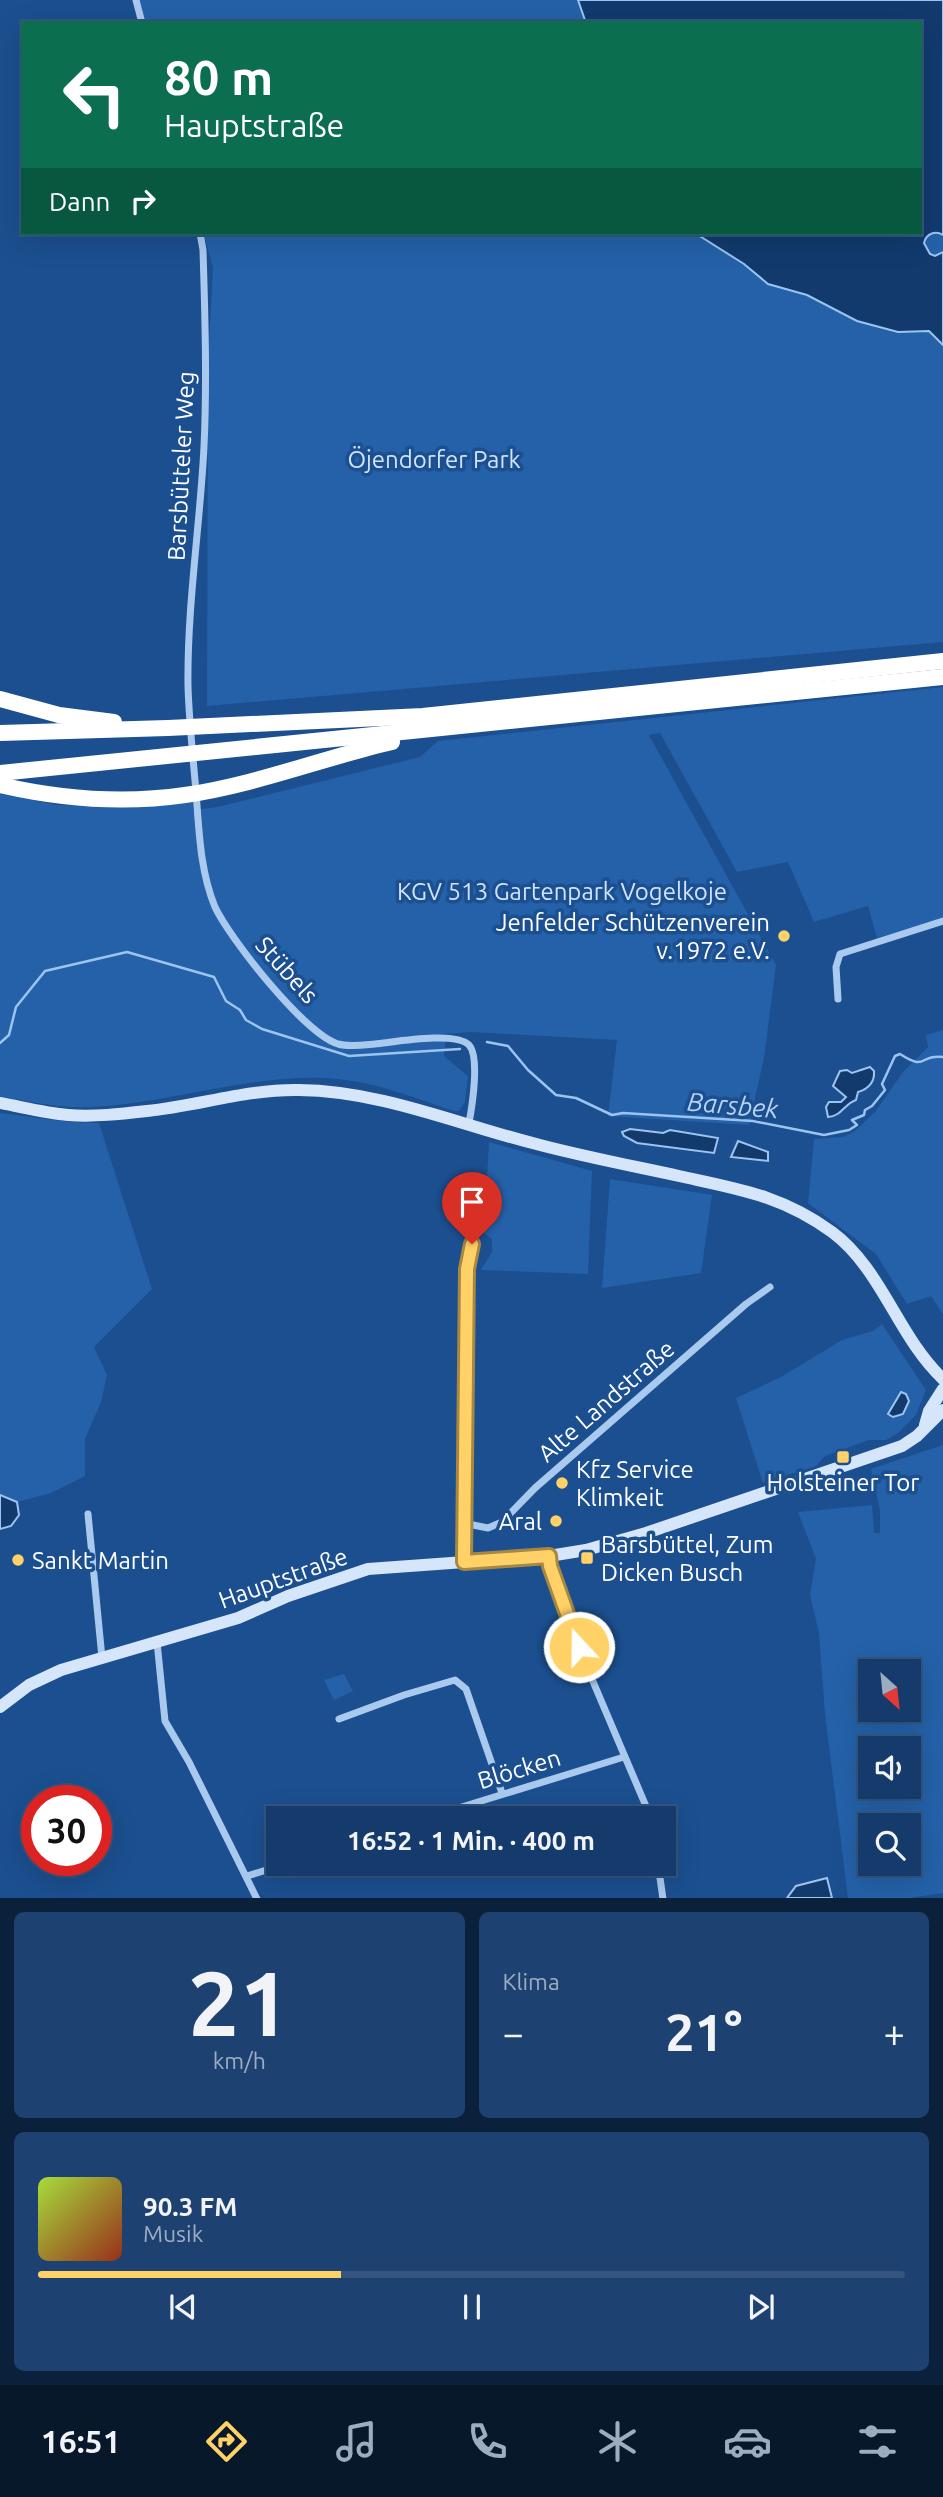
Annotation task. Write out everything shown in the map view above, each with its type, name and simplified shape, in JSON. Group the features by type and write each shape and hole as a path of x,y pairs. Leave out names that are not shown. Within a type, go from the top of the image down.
{"highway":[{"path":"0,733 423,716 943,661"},
{"path":"0,773 943,677"},
{"path":"0,699 59,715 168,728"},
{"path":"0,785 36,794 78,798 137,800 185,795 257,779 363,748 478,724"}],"street":[{"path":"136,0 141,21"},
{"name":"Barsbütteler Weg","path":"189,701 190,624 204,433 204,275 200,235"},
{"name":"Stübels","path":"189,701 205,872 211,895 228,928 252,962 295,1010 320,1034 340,1045 358,1046 444,1038 459,1039 470,1046 474,1057 470,1123"},
{"path":"838,999 836,967 840,954 943,921"},
{"path":"0,1103 68,1115 110,1115 162,1109 250,1093 299,1090 339,1093 378,1099 538,1144 755,1193 798,1210 834,1234 873,1278 923,1355 943,1379"},
{"path":"464,1562 467,1269 472,1244"},
{"name":"Alte Landstraße","path":"463,1522 488,1528 502,1522 535,1488 770,1287"},
{"path":"925,1425 929,1411 943,1389"},
{"name":"Hauptstraße","path":"0,1707 44,1677 238,1618 288,1596 368,1569 549,1556 586,1550 646,1533 902,1446 917,1436 925,1425 943,1410"},
{"path":"88,1514 102,1658"},
{"path":"549,1556 569,1625 646,1806"},
{"path":"157,1642 165,1721 189,1762 257,1898"},
{"path":"339,1719 454,1680 466,1689 502,1793"},
{"name":"Blöcken","path":"462,1806 624,1757"},
{"path":"247,1876 266,1870"},
{"path":"660,1876 663,1898"}],"green space":[{"name":"Öjendorfer Park","path":"137,0 943,0 943,642 207,706 208,365 213,267 204,235 922,235 922,21 143,21"},
{"name":"KGV 513 Gartenpark Vogelkoje","path":"943,687 943,918 877,938 868,906 814,922 788,862 737,872 660,733 649,735 776,965 764,1058 749,1125 608,1116 617,1040 471,1032 446,1034 444,1056 468,1076 465,1102 459,1111 373,1085 314,1078 250,1083 122,1105 90,1107 56,1106 0,1097 0,794 58,805 136,806 193,800 193,810 217,807 420,757 438,741"},
{"path":"943,1030 943,1314 931,1296 907,1304 876,1254 808,1203 814,1139 843,1137 855,1131 875,1112 903,1072 928,1047 926,1035"},
{"path":"0,1113 99,1123 152,1289 94,1347 107,1375 101,1402 85,1439 85,1476 51,1493 17,1502 0,1495"},
{"path":"489,1142 592,1171 588,1274 481,1270 492,1252 492,1239 484,1233"},
{"path":"610,1179 712,1195 701,1273 602,1288"},
{"path":"882,1324 926,1390 916,1415 898,1433 886,1440 869,1440 825,1456 816,1466 763,1483 736,1398 781,1377 842,1340 873,1331"},
{"path":"943,1445 943,1893 910,1898 848,1898 825,1714 819,1633 810,1595 816,1559 798,1512 872,1505 874,1533 880,1533 880,1510 871,1469"},
{"path":"344,1674 353,1691 334,1700 324,1680"}],"shaded area":[{"path":"578,0 943,0 943,235 931,234 924,243 930,254 935,256 943,252 943,345 929,331 898,332 857,321 807,295 768,284 744,264 698,235 922,235 922,21 585,21"},
{"path":"870,1067 874,1071 870,1084 858,1092 856,1100 837,1114 828,1117 826,1107 829,1102 841,1102 846,1097 833,1086 840,1071 847,1070 852,1073"},
{"path":"630,1129 663,1133 670,1130 718,1138 714,1153 637,1143 622,1132"},
{"path":"738,1141 768,1152 768,1161 731,1157"},
{"path":"901,1392 906,1394 909,1401 903,1414 893,1417 888,1414"},
{"path":"0,1495 17,1502 19,1515 11,1526 0,1529"},
{"path":"827,1878 832,1898 787,1898 796,1886"}],"waterway":[{"name":"Barsbek","path":"0,1043 9,1035 16,1007 45,971 127,952 214,977 226,1001 240,1010 246,1020 262,1029 349,1056 460,1049"},
{"name":"Barsbek","path":"487,1042 508,1046 528,1070 556,1095 576,1098 612,1115 623,1113 753,1121 824,1135 849,1130 857,1125 852,1120 864,1115 865,1110 872,1106 885,1090 882,1084 895,1056 900,1054 915,1062 943,1057"}],"place":[{"name":"Jenfelder Schützenverein v.1972 e.V.","path":"784,936"},
{"name":"Holsteiner Tor","path":"843,1457"},
{"name":"Kfz Service Klimkeit","path":"562,1483"},
{"name":"Aral","path":"556,1521"},
{"name":"Barsbüttel, Zum Dicken Busch","path":"587,1558"},
{"name":"Sankt Martin","path":"18,1560"}],"route":[{"path":"472,1244 467,1269 464,1562 549,1556 569,1625 579,1647"}]}
